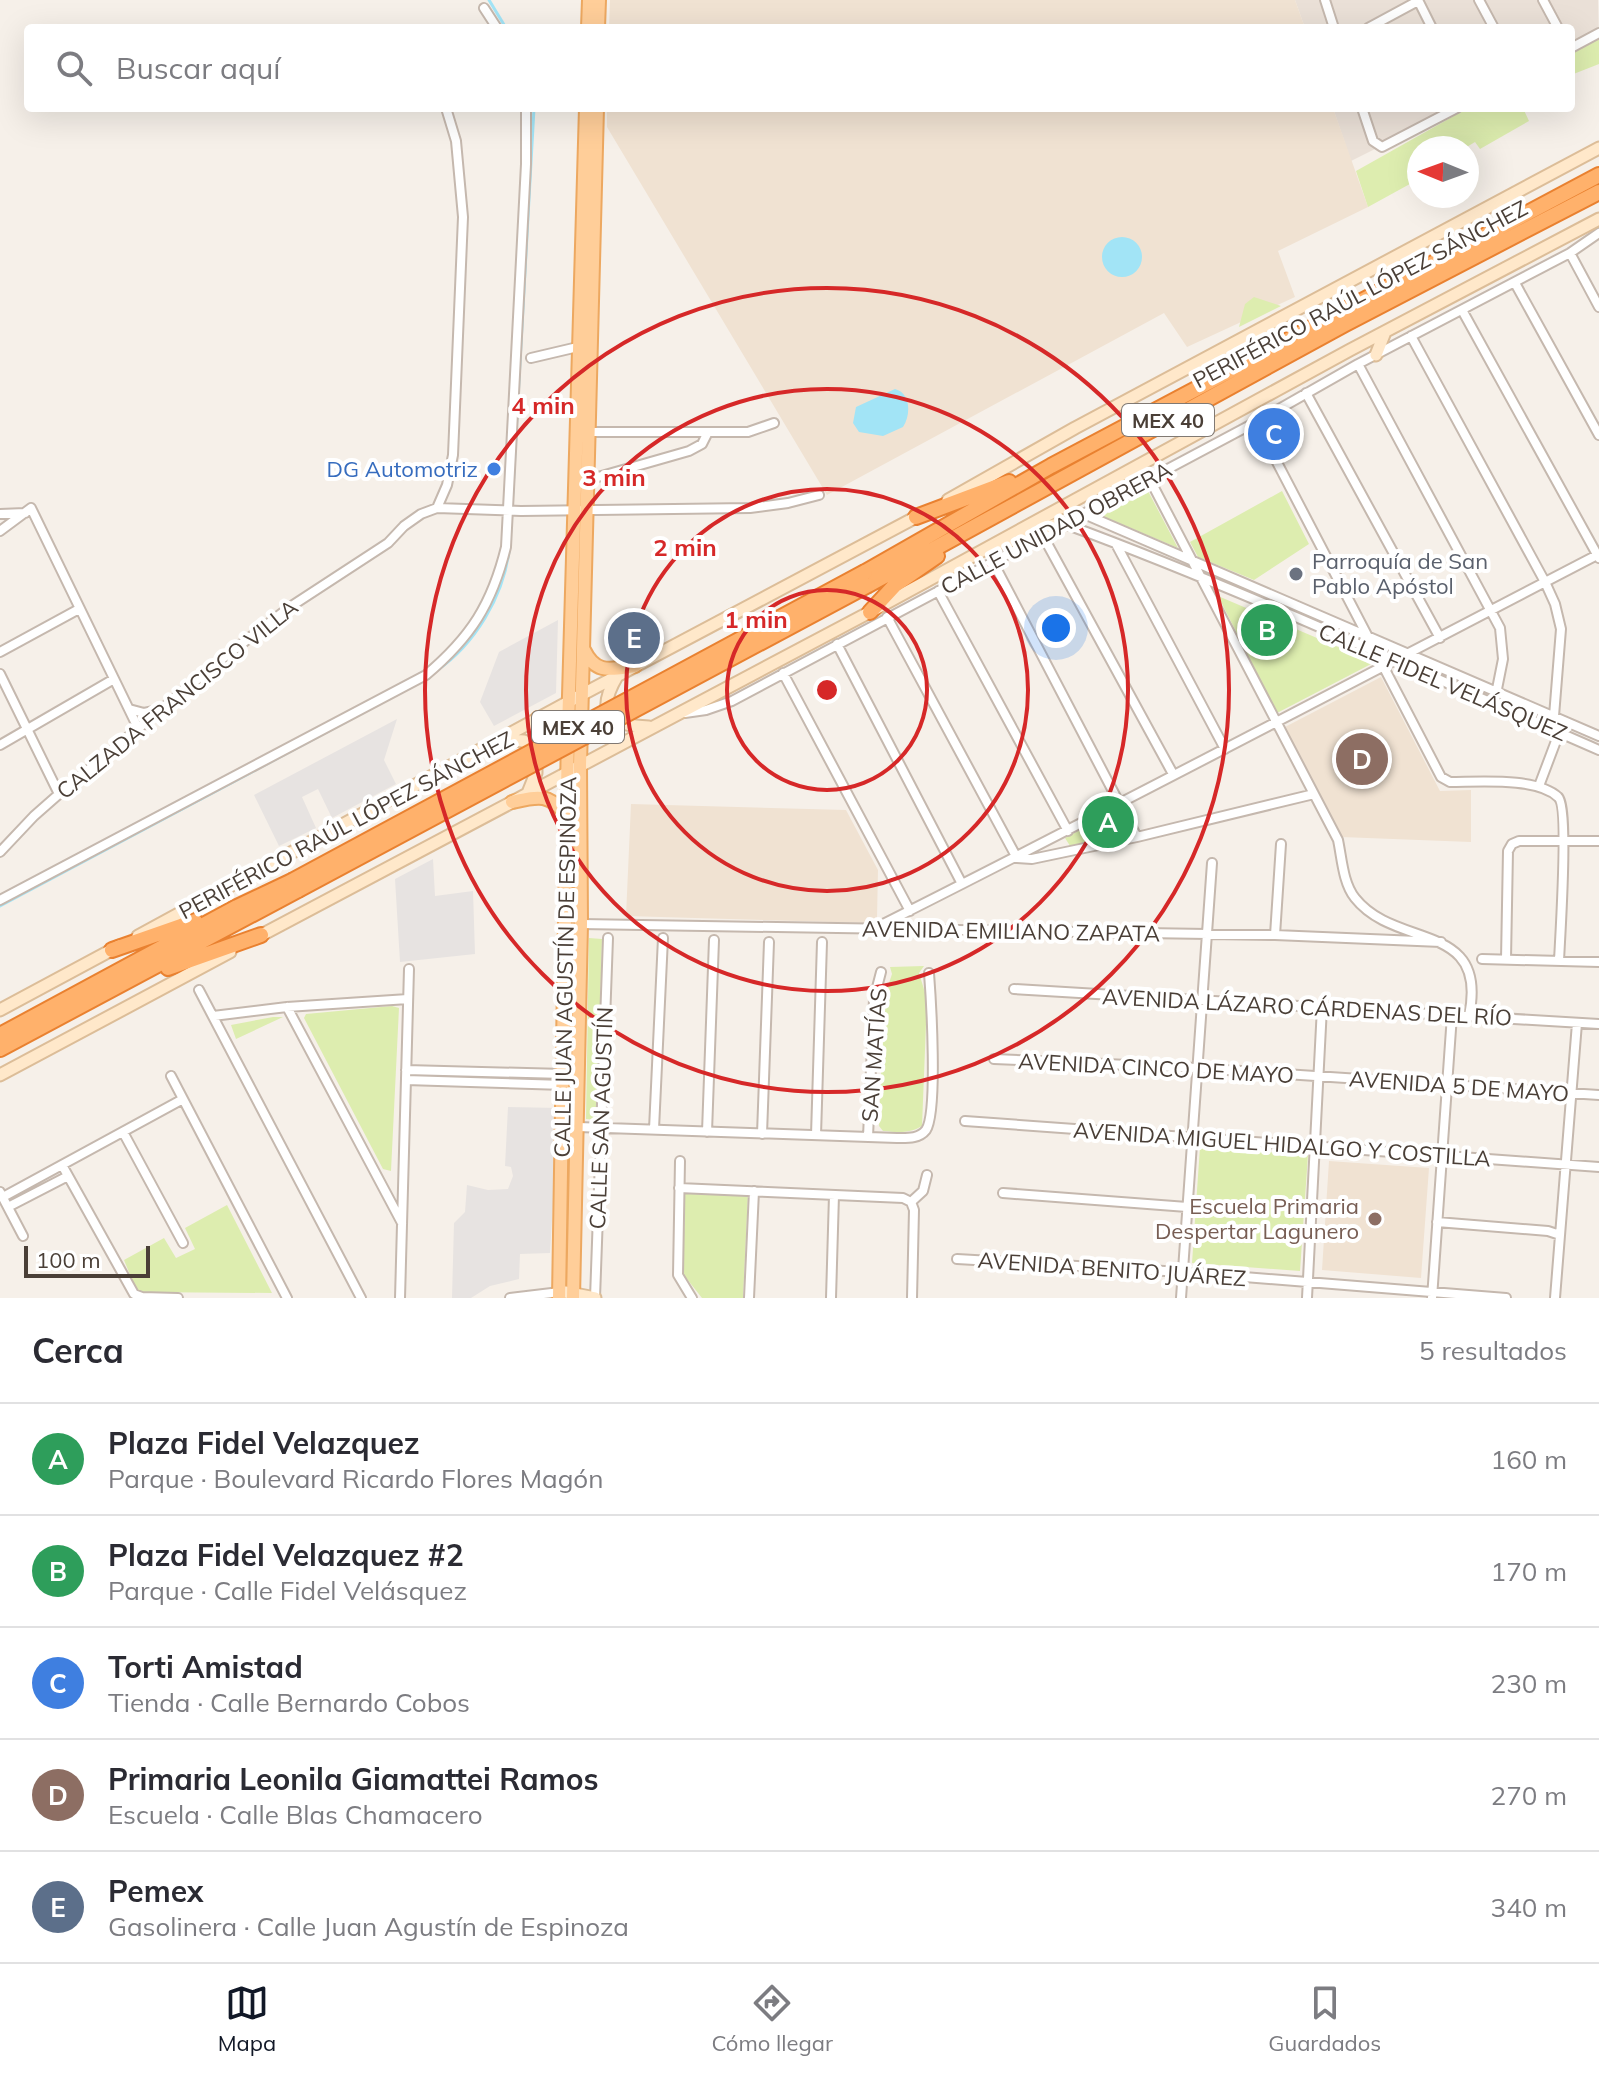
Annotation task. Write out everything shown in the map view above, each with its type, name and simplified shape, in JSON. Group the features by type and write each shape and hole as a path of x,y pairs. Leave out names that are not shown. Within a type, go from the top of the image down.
{"highway":[{"name":"PERIFÉRICO RAÚL LÓPEZ SÁNCHEZ","path":"0,1049 119,986 295,886 867,579 998,513 1331,332 1599,175"},
{"name":"PERIFÉRICO RAÚL LÓPEZ SÁNCHEZ","path":"867,579 1051,466 1469,253 1599,192"},
{"path":"916,517 1051,466"},
{"path":"870,612 895,585 998,513"},
{"name":"PERIFÉRICO RAÚL LÓPEZ SÁNCHEZ","path":"0,1035 237,907 295,886"},
{"path":"112,950 237,907"},
{"path":"119,986 261,935"}],"main road":[{"path":"588,24 589,0"},
{"path":"598,24 599,0"},
{"name":"CALLE JUAN AGUSTÍN DE ESPINOZA","path":"560,1295 567,772 582,482 586,112"},
{"name":"CALLE JUAN AGUSTÍN DE ESPINOZA","path":"585,345 597,112"},
{"path":"0,1010 1599,148"},
{"name":"PERIFÉRICO RAÚL LÓPEZ SÁNCHEZ","path":"0,1075 870,612 991,544 1599,219"},
{"path":"1376,355 1385,332"},
{"name":"CALLE JUAN AGUSTÍN DE ESPINOZA","path":"573,1296 584,650 581,509"},
{"path":"991,544 1010,542 1051,525 1065,524"},
{"path":"584,650 597,667 635,666"},
{"path":"618,675 605,701 608,714 622,725 651,728"},
{"path":"538,718 557,723 568,730"},
{"path":"500,739 524,741 536,755 536,773 527,793"},
{"path":"512,802 545,797 556,802 567,815"},
{"path":"565,947 581,924 566,905"},
{"path":"560,1295 595,1298"}],"street":[{"path":"1325,0 1333,24"},
{"path":"1479,0 1492,24"},
{"path":"1543,0 1556,24"},
{"path":"1375,24 1418,1 1430,24"},
{"path":"484,8 494,24"},
{"path":"1575,46 1599,33"},
{"path":"447,112 456,141 463,217 453,455 449,477 437,508 510,511 750,508 819,495"},
{"path":"0,900 426,675 452,653 486,607 499,577 510,511 526,112"},
{"path":"1364,112 1377,146 1384,147 1450,112"},
{"name":"CALLE UNIDAD OBRERA","path":"676,714 720,706 1515,283 1599,233"},
{"path":"1570,253 1599,307"},
{"path":"1515,283 1599,435"},
{"path":"872,930 1598,556 1462,310"},
{"path":"1411,336 1555,604 1561,629 1554,716"},
{"path":"531,358 585,345"},
{"path":"1358,364 1500,628 1504,650 1494,704"},
{"path":"1306,393 1440,638"},
{"path":"1256,422 1444,779 1450,782 1539,786 1561,799 1564,805 1559,961"},
{"path":"583,432 707,434 748,432 774,423"},
{"path":"582,482 693,450 702,444 707,434"},
{"path":"1149,478 1338,840 1348,886 1355,898 1386,921 1441,942 1459,955 1471,976 1469,1016"},
{"name":"CALZADA FRANCISCO VILLA","path":"0,852 59,794 290,607 388,543 421,514 437,508"},
{"path":"0,514 28,510"},
{"path":"0,531 28,510"},
{"path":"28,510 139,730"},
{"name":"CALLE FIDEL VELÁSQUEZ","path":"1084,514 1599,736"},
{"name":"CALLE FIDEL VELÁSQUEZ","path":"1065,524 1397,660 1599,750"},
{"path":"1043,536 1173,774"},
{"path":"1116,543 1225,749"},
{"path":"993,562 1137,837"},
{"path":"938,591 1068,831"},
{"path":"0,652 79,609"},
{"path":"887,617 1017,858"},
{"path":"837,644 962,884"},
{"path":"783,673 910,911"},
{"path":"0,674 59,794"},
{"path":"0,745 114,679"},
{"path":"129,709 144,713 161,710"},
{"path":"1539,786 1559,733"},
{"path":"1017,858 1032,859 1137,837 1314,794"},
{"path":"1506,959 1508,851 1512,844 1519,841 1599,841"},
{"path":"1275,935 1281,844"},
{"path":"1181,1298 1212,863"},
{"name":"AVENIDA EMILIANO ZAPATA","path":"581,924 1275,935 1441,942"},
{"name":"CALLE SAN AGUSTÍN","path":"595,1298 608,938"},
{"path":"654,1129 663,938"},
{"path":"707,1132 714,940"},
{"path":"762,1134 769,942"},
{"path":"816,1135 822,942"},
{"path":"1482,959 1599,962"},
{"path":"400,1298 409,969"},
{"name":"SAN MATÍAS","path":"868,1137 874,999 881,972"},
{"path":"578,1127 912,1138 925,1131 930,1119 933,1047 929,973"},
{"name":"AVENIDA LÁZARO CÁRDENAS DEL RÍO","path":"1014,989 1599,1024"},
{"path":"199,990 361,1298"},
{"path":"213,1016 287,1007 408,999"},
{"path":"287,1007 402,1224"},
{"path":"1307,1298 1322,1007"},
{"path":"1432,1295 1452,1015"},
{"path":"1555,1298 1577,1023"},
{"name":"AVENIDA CINCO DE MAYO","path":"994,1059 1196,1068 1319,1078"},
{"path":"406,1075 564,1080"},
{"path":"171,1076 287,1298"},
{"name":"AVENIDA 5 DE MAYO","path":"1319,1078 1599,1095"},
{"path":"23,1236 1,1194 62,1165 183,1099"},
{"name":"AVENIDA MIGUEL HIDALGO Y COSTILLA","path":"965,1121 1599,1167"},
{"path":"123,1132 183,1243"},
{"path":"680,1161 678,1275 692,1298"},
{"path":"62,1165 134,1294 178,1298"},
{"path":"911,1202 923,1191 927,1175"},
{"path":"8,1207 68,1176"},
{"path":"679,1188 903,1198 911,1202 914,1210 912,1298"},
{"path":"749,1298 754,1191"},
{"path":"1003,1193 1187,1207"},
{"path":"831,1298 834,1195"},
{"path":"1437,1222 1548,1231 1560,1235"},
{"name":"AVENIDA BENITO JUÁREZ","path":"957,1259 1182,1272 1432,1295 1506,1298"},
{"path":"510,1298 560,1295"}],"shaded area":[{"path":"610,0 1295,0 1304,24 609,24"},
{"path":"1295,0 1598,0 1599,38 1575,50 1575,24 1304,24"},
{"path":"607,112 1334,112 1368,207 1278,251 1295,297 1187,347 1164,313 827,495 607,127"},
{"path":"1334,112 1449,112 1351,161"},
{"path":"558,620 556,693 494,726 480,702 499,652"},
{"path":"1381,677 1440,791 1471,790 1471,842 1341,837 1285,727"},
{"path":"397,719 384,760 396,784 332,818 318,789 302,797 316,828 279,846 254,795"},
{"path":"631,804 846,810 878,870 877,918 868,923 626,916"},
{"path":"433,859 435,896 473,891 475,954 400,962 395,879"},
{"path":"508,1107 559,1108 550,1253 520,1254 519,1279 490,1286 471,1298 452,1298 454,1223 465,1212 467,1185 488,1190 508,1189 513,1176 511,1167 505,1166"},
{"name":"Escuela Primaria Despertar Lagunero","path":"1329,1161 1429,1168 1421,1278 1322,1270"}],"green space":[{"path":"1599,39 1599,64 1575,73 1575,51"},
{"path":"1461,112 1525,112 1529,121 1480,149 1479,136 1418,136"},
{"path":"1407,142 1407,186 1368,207 1356,171"},
{"path":"1254,297 1281,306 1239,327 1245,304"},
{"path":"1148,491 1178,548 1102,516"},
{"path":"1282,491 1309,544 1254,580 1198,557 1190,542"},
{"path":"1218,596 1371,661 1373,663 1277,713"},
{"path":"1116,810 1129,835 1072,849 1065,838"},
{"path":"589,938 602,939 597,1120 586,1119"},
{"path":"924,966 919,973 927,999 922,1126 908,1131 883,1131 879,1126 884,998 892,974 890,967"},
{"path":"392,1006 399,1008 391,1171 383,1169 304,1018 306,1014"},
{"path":"283,1017 236,1039 231,1025"},
{"path":"1200,1147 1308,1155 1300,1271 1192,1263"},
{"path":"685,1193 748,1195 743,1298 702,1298 683,1274"},
{"path":"227,1205 272,1293 137,1292 124,1260 164,1238 176,1258 195,1249 185,1228"}],"water":[{"path":"1122,237 1136,243 1142,257 1136,271 1122,277 1108,271 1102,257 1108,243"},
{"path":"895,389 907,400 907,417 903,427 883,436 859,432 853,423 856,407"}],"waterway":[{"path":"489,0 504,24"},
{"path":"510,543 534,112"},
{"path":"436,671 463,647 485,618 501,585 509,551"},
{"path":"0,906 417,684"}],"place":[{"name":"Torti Amistad","path":"1274,434"},
{"name":"DG Automotriz","path":"494,469"},
{"name":"Parroquía de San Pablo Apóstol","path":"1296,574"},
{"name":"Plaza Fidel Velazquez #2","path":"1267,630"},
{"name":"Pemex","path":"634,638"},
{"name":"Primaria Leonila Giamattei Ramos","path":"1362,759"},
{"name":"Plaza Fidel Velazquez","path":"1108,822"},
{"name":"Escuela Primaria Despertar Lagunero","path":"1375,1219"}]}
